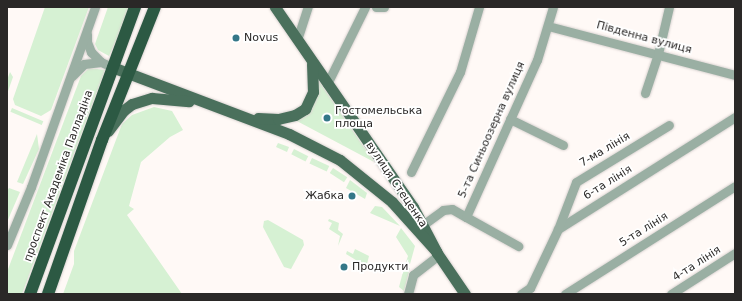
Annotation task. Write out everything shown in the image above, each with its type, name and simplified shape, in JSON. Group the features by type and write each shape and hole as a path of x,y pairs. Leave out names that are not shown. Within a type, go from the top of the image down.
{"highway":[{"path":"106,64 135,7"},
{"path":"48,294 102,140 154,7"},
{"name":"проспект Академіка Палладіна","path":"30,294 106,64"}],"main road":[{"path":"106,64 245,116 278,119 295,115 305,109 313,92 311,61 275,7"},
{"name":"вулиця Стеценка","path":"311,61 424,224 438,253 465,294"},
{"path":"102,140 124,110 152,98 212,104"},
{"name":"вулиця Стеценка","path":"245,116 313,145 340,160 392,202 438,253"}],"street":[{"path":"7,245 31,187 95,7"},
{"path":"297,40 308,7"},
{"path":"327,84 365,7"},
{"path":"376,7 384,7"},
{"path":"411,172 460,72 479,7"},
{"name":"5-та Синьоозерна вулиця","path":"424,224 443,210 452,209 466,217 537,60 553,7"},
{"path":"644,93 658,54 669,7"},
{"path":"88,24 88,46 106,64"},
{"name":"Південна вулиця","path":"548,26 735,75"},
{"path":"67,83 80,67 106,64"},
{"name":"6-та лінія","path":"558,230 735,117"},
{"path":"510,119 563,145"},
{"name":"7-ма лінія","path":"558,230 576,182 669,125"},
{"name":"5-та лінія","path":"565,294 735,186"},
{"path":"466,217 518,246"},
{"path":"521,294 530,288 558,230"},
{"path":"408,294 413,274 438,253"},
{"name":"4-та лінія","path":"671,294 735,253"}],"green space":[{"path":"45,7 89,7 51,110 41,116 15,105 13,99"},
{"path":"108,7 131,7 109,56 98,50 95,44"},
{"path":"89,68 105,70 22,294 7,294 7,272 81,76"},
{"path":"10,72 13,77 7,94 7,80"},
{"path":"319,81 374,162 295,120"},
{"path":"154,107 172,111 183,130 170,137 141,162 129,206 134,209 127,215 182,294 63,294 74,264 74,251 122,124 132,115"},
{"path":"12,108 43,121 42,125 10,112"},
{"path":"37,134 39,149 23,184 17,182"},
{"path":"278,143 289,147 287,152 276,147"},
{"path":"294,149 308,156 306,162 291,154"},
{"path":"312,158 329,166 327,171 309,163"},
{"path":"333,168 347,177 344,182 330,173"},
{"path":"350,180 367,193 365,199 346,188"},
{"path":"9,188 20,192 7,222 7,191"},
{"path":"375,206 382,207 400,226 370,213"},
{"path":"329,219 339,223 338,230 343,234 338,246 340,236 329,229 332,223 328,221"},
{"path":"268,220 303,240 304,245 291,269 284,267 263,227 264,221"},
{"path":"401,228 415,246 410,264 406,262 408,256 396,237"},
{"path":"355,249 369,256 367,264 364,265 346,254 347,251 353,254"},
{"path":"404,268 410,268 404,291 399,287"}],"place":[{"name":"Novus","path":"236,38"},
{"name":"Гостомельська площа","path":"327,118"},
{"name":"Жабка","path":"352,196"},
{"name":"Продукти","path":"344,267"}]}
